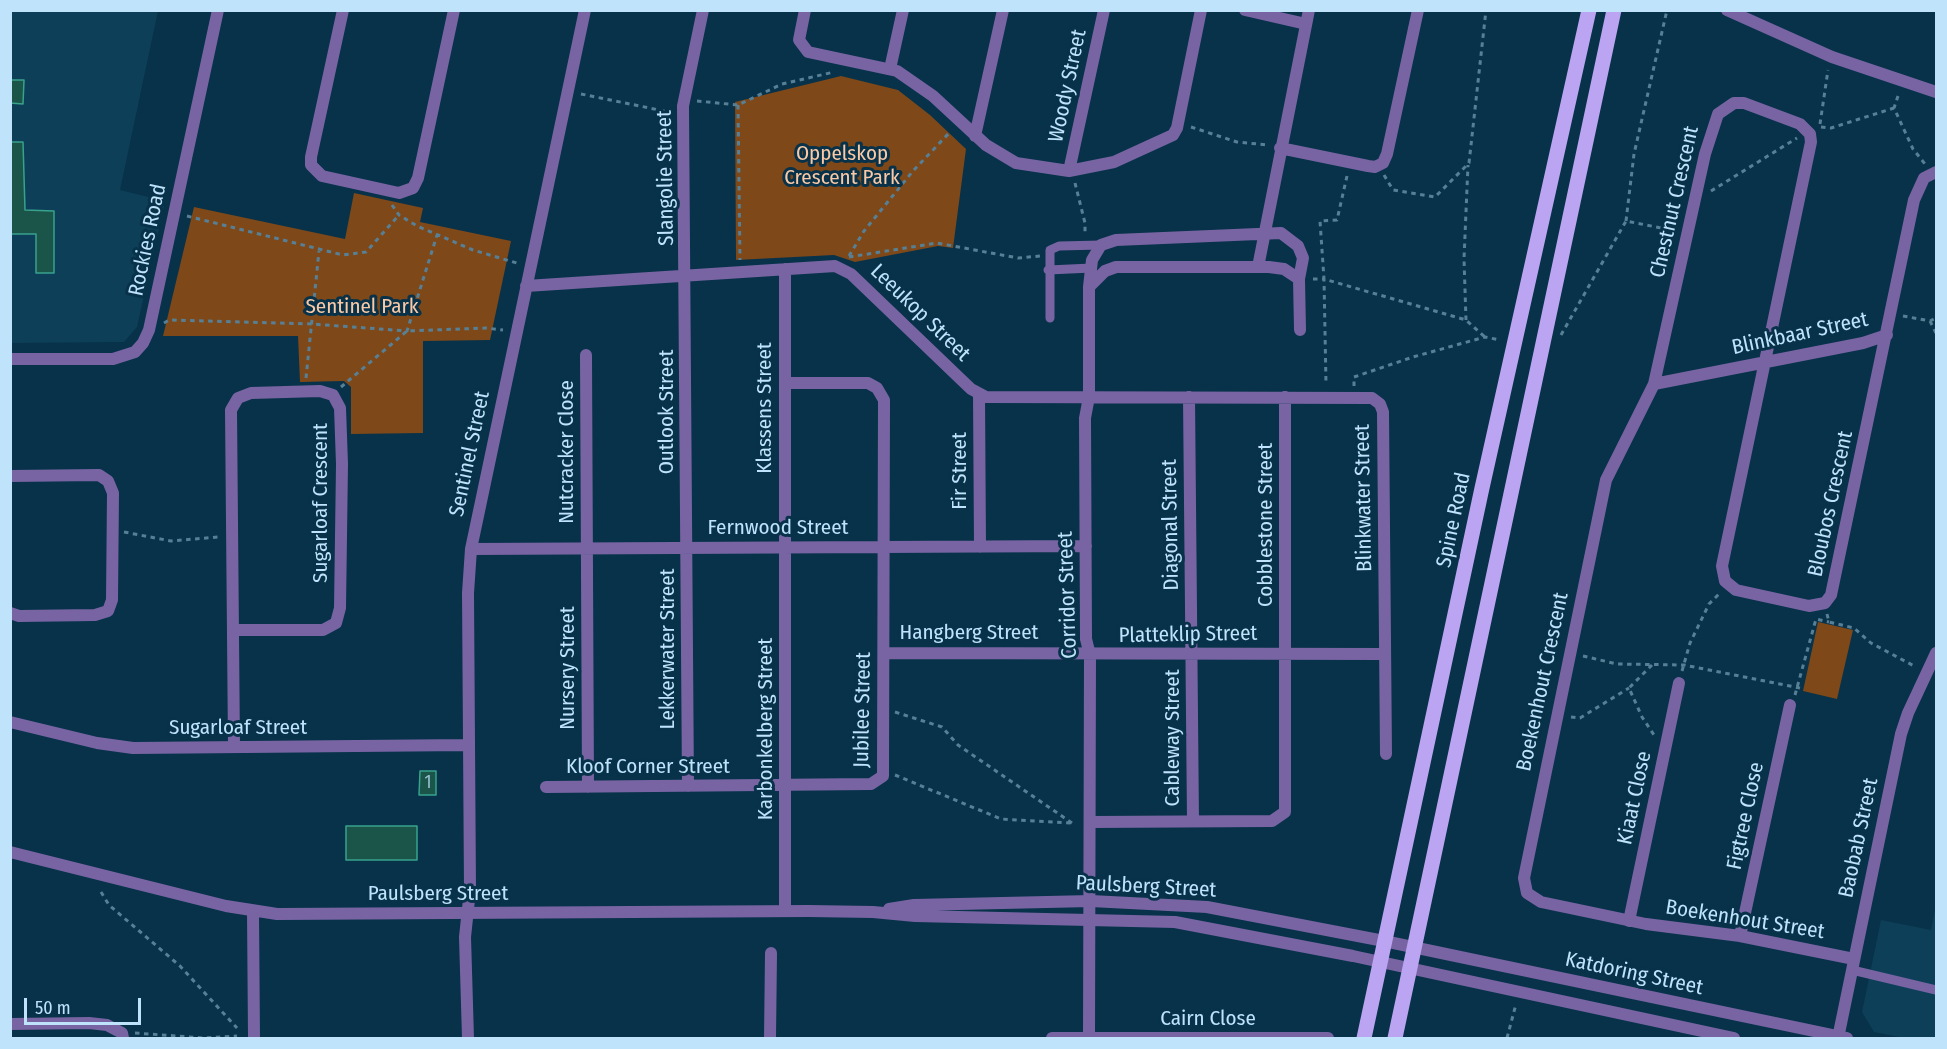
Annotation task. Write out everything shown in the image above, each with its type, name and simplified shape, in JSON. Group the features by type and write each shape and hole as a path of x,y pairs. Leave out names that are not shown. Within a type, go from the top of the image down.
{"main road":[{"name":"Spine Road","path":"1364,1038 1589,10"},
{"path":"1395,1038 1614,10"}],"street":[{"name":"Rockies Road","path":"10,359 124,357 143,343 148,330 218,10"},
{"path":"343,10 311,165 322,176 399,193 413,188 418,178 453,10"},
{"name":"Sentinel Street","path":"468,1038 465,944 470,890 468,593 471,549 585,10"},
{"name":"Slangolie Street","path":"686,275 683,106 704,10"},
{"path":"805,10 799,40 801,46 812,54 890,69 902,74 926,91 975,135 1020,165 1070,171 1114,162 1166,140 1175,132 1201,10"},
{"path":"890,69 903,10"},
{"path":"975,135 1003,10"},
{"name":"Woody Street","path":"1070,171 1104,10"},
{"path":"1245,10 1306,24"},
{"path":"1258,267 1270,196 1309,10"},
{"path":"1280,148 1350,163 1379,166 1387,154 1418,10"},
{"path":"1727,10 1832,57 1936,92"},
{"name":"Chestnut Crescent","path":"1654,384 1713,122 1725,107 1734,103 1755,106 1800,124 1809,133"},
{"path":"1728,585 1722,574 1722,566 1810,153 1809,133"},
{"name":"Blinkbaar Street","path":"1654,384 1863,342 1887,335 1914,200 1921,182 1934,172"},
{"path":"1101,245 1116,240 1281,233 1298,246 1303,258 1299,279 1300,330"},
{"name":"Corridor Street","path":"1089,1038 1090,656 1086,639 1085,418 1089,397 1089,287 1092,260 1101,245"},
{"name":"Leeukop Street","path":"526,286 835,266 846,270 980,394"},
{"path":"1089,287 1105,271 1116,267 1258,267 1284,269 1299,279"},
{"name":"Klassens Street","path":"785,269 785,548"},
{"name":"Outlook Street","path":"686,275 687,548"},
{"name":"Bloubos Crescent","path":"1728,585 1736,590 1809,606 1825,603 1834,587 1887,335"},
{"name":"Nutcracker Close","path":"586,355 587,549"},
{"name":"Jubilee Street","path":"785,383 868,383 880,391 884,399 885,712 885,771 879,781 871,784 786,785"},
{"name":"Boekenhout Crescent","path":"1629,921 1541,903 1527,893 1524,886 1606,480 1654,384"},
{"name":"Sugarloaf Crescent","path":"233,630 323,630 336,623 340,608 342,464 340,408 333,395 305,392 251,393 238,398 231,410 234,747"},
{"path":"980,394 993,398 1285,397"},
{"name":"Fir Street","path":"980,394 980,547"},
{"name":"Diagonal Street","path":"1189,397 1192,654"},
{"name":"Blinkwater Street","path":"1285,397 1372,398 1380,404 1383,412 1386,754"},
{"name":"Cobblestone Street","path":"1193,822 1272,821 1285,812 1285,397"},
{"path":"10,476 94,475 104,478 113,493 112,600 108,611 95,615 18,616 10,613"},
{"name":"Fernwood Street","path":"471,549 1086,546"},
{"name":"Lekkerwater Street","path":"687,548 688,786"},
{"name":"Karbonkelberg Street","path":"785,548 785,911"},
{"name":"Nursery Street","path":"587,549 588,787"},
{"name":"Hangberg Street","path":"884,653 1071,652 1090,656"},
{"path":"1286,653 1385,654"},
{"name":"Platteklip Street","path":"1090,656 1286,653"},
{"name":"Baobab Street","path":"1841,1038 1853,965 1901,735 1908,713 1936,653"},
{"name":"Cableway Street","path":"1192,654 1193,822"},
{"name":"Kiaat Close","path":"1629,921 1679,683"},
{"name":"Figtree Close","path":"1740,936 1790,705"},
{"name":"Sugarloaf Street","path":"10,722 114,746 468,745"},
{"name":"Kloof Corner Street","path":"546,787 786,785"},
{"path":"1091,822 1193,822"},
{"name":"Paulsberg Street","path":"10,852 253,912 467,914 785,911 873,912 915,916 1158,920 1192,924 1410,969"},
{"name":"Paulsberg Street","path":"873,912 914,905 1091,902 1207,907 1414,948"},
{"path":"253,912 254,1038"},
{"name":"Boekenhout Street","path":"1629,921 1740,936 1853,965"},
{"name":"Katdoring Street","path":"1414,948 1841,1038"},
{"path":"770,1038 771,953"},
{"name":"Katdoring Street","path":"1410,969 1734,1038"},
{"path":"10,1024 89,1023 107,1025 122,1036"},
{"name":"Cairn Close","path":"1052,1038 1328,1038"}],"lane":[{"path":"1050,318 1048,255 1053,247 1101,245"},
{"path":"1048,270 1092,268"},
{"path":"1853,965 1936,990"}],"path":[{"path":"1466,320 1464,259 1468,163 1486,10"},
{"path":"1556,337 1561,334 1626,221 1634,154 1667,10"},
{"path":"567,91 664,111 699,100 738,105 782,84 839,70 842,60"},
{"path":"1809,133 1828,70"},
{"path":"1898,96 1894,108 1913,149 1934,172"},
{"path":"738,105 741,272"},
{"path":"1719,188 1809,133 1894,108"},
{"path":"1179,121 1215,136 1280,148"},
{"path":"961,122 913,171 864,231 849,257 937,243 1018,258 1048,255"},
{"path":"1327,397 1320,221 1337,220 1350,163"},
{"path":"1379,166 1393,190 1435,196 1468,163"},
{"path":"1070,171 1077,186 1085,223 1085,244"},
{"path":"389,200 399,215 437,234 507,261"},
{"path":"174,214 343,255 366,252 399,215"},
{"path":"1626,221 1687,233"},
{"path":"333,395 407,331 437,234"},
{"path":"305,392 319,251"},
{"path":"1299,279 1324,279 1466,320 1485,337"},
{"path":"1891,314 1930,321 1936,318"},
{"path":"148,330 169,320 312,324 407,331 486,328 516,332"},
{"path":"1930,321 1936,333"},
{"path":"1354,397 1354,377 1485,337 1505,340"},
{"path":"113,529 171,541 232,536"},
{"path":"1679,683 1690,643 1709,604 1728,585"},
{"path":"1825,603 1829,622"},
{"path":"1800,688 1816,619 1854,628 1871,644 1917,667"},
{"path":"1557,714 1580,718 1629,688 1652,664"},
{"path":"1629,688 1641,717 1665,752"},
{"path":"885,712 901,712 942,727 958,745 1072,823"},
{"path":"885,771 1001,819 1091,822"},
{"path":"101,891 109,905 180,966 237,1028"},
{"path":"1507,1038 1517,999"},
{"path":"122,1036 153,1033 204,1038 237,1036"}],"shaded area":[{"path":"10,11 158,11 120,190 165,201 137,327 124,342 11,343"},
{"path":"1936,905 1936,1038 1904,1038 1874,1032 1862,1012 1881,920 1931,930"}],"green space":[{"name":"Oppelskop Crescent Park","path":"841,76 898,90 930,115 966,149 953,248 938,246 855,262 834,255 736,260 735,102"},
{"name":"Sentinel Park","path":"354,193 423,208 420,222 511,241 490,340 423,341 423,433 351,434 351,387 344,381 300,382 298,336 163,336 194,207 345,239"},
{"path":"1818,622 1853,630 1837,699 1803,691"}],"building":[{"path":"10,80 24,80 23,104 10,103"},
{"path":"10,142 23,142 25,210 54,211 54,273 36,273 36,234 10,234"},
{"path":"420,771 436,771 436,795 419,795"},
{"path":"346,826 417,826 417,860 346,860"}]}
